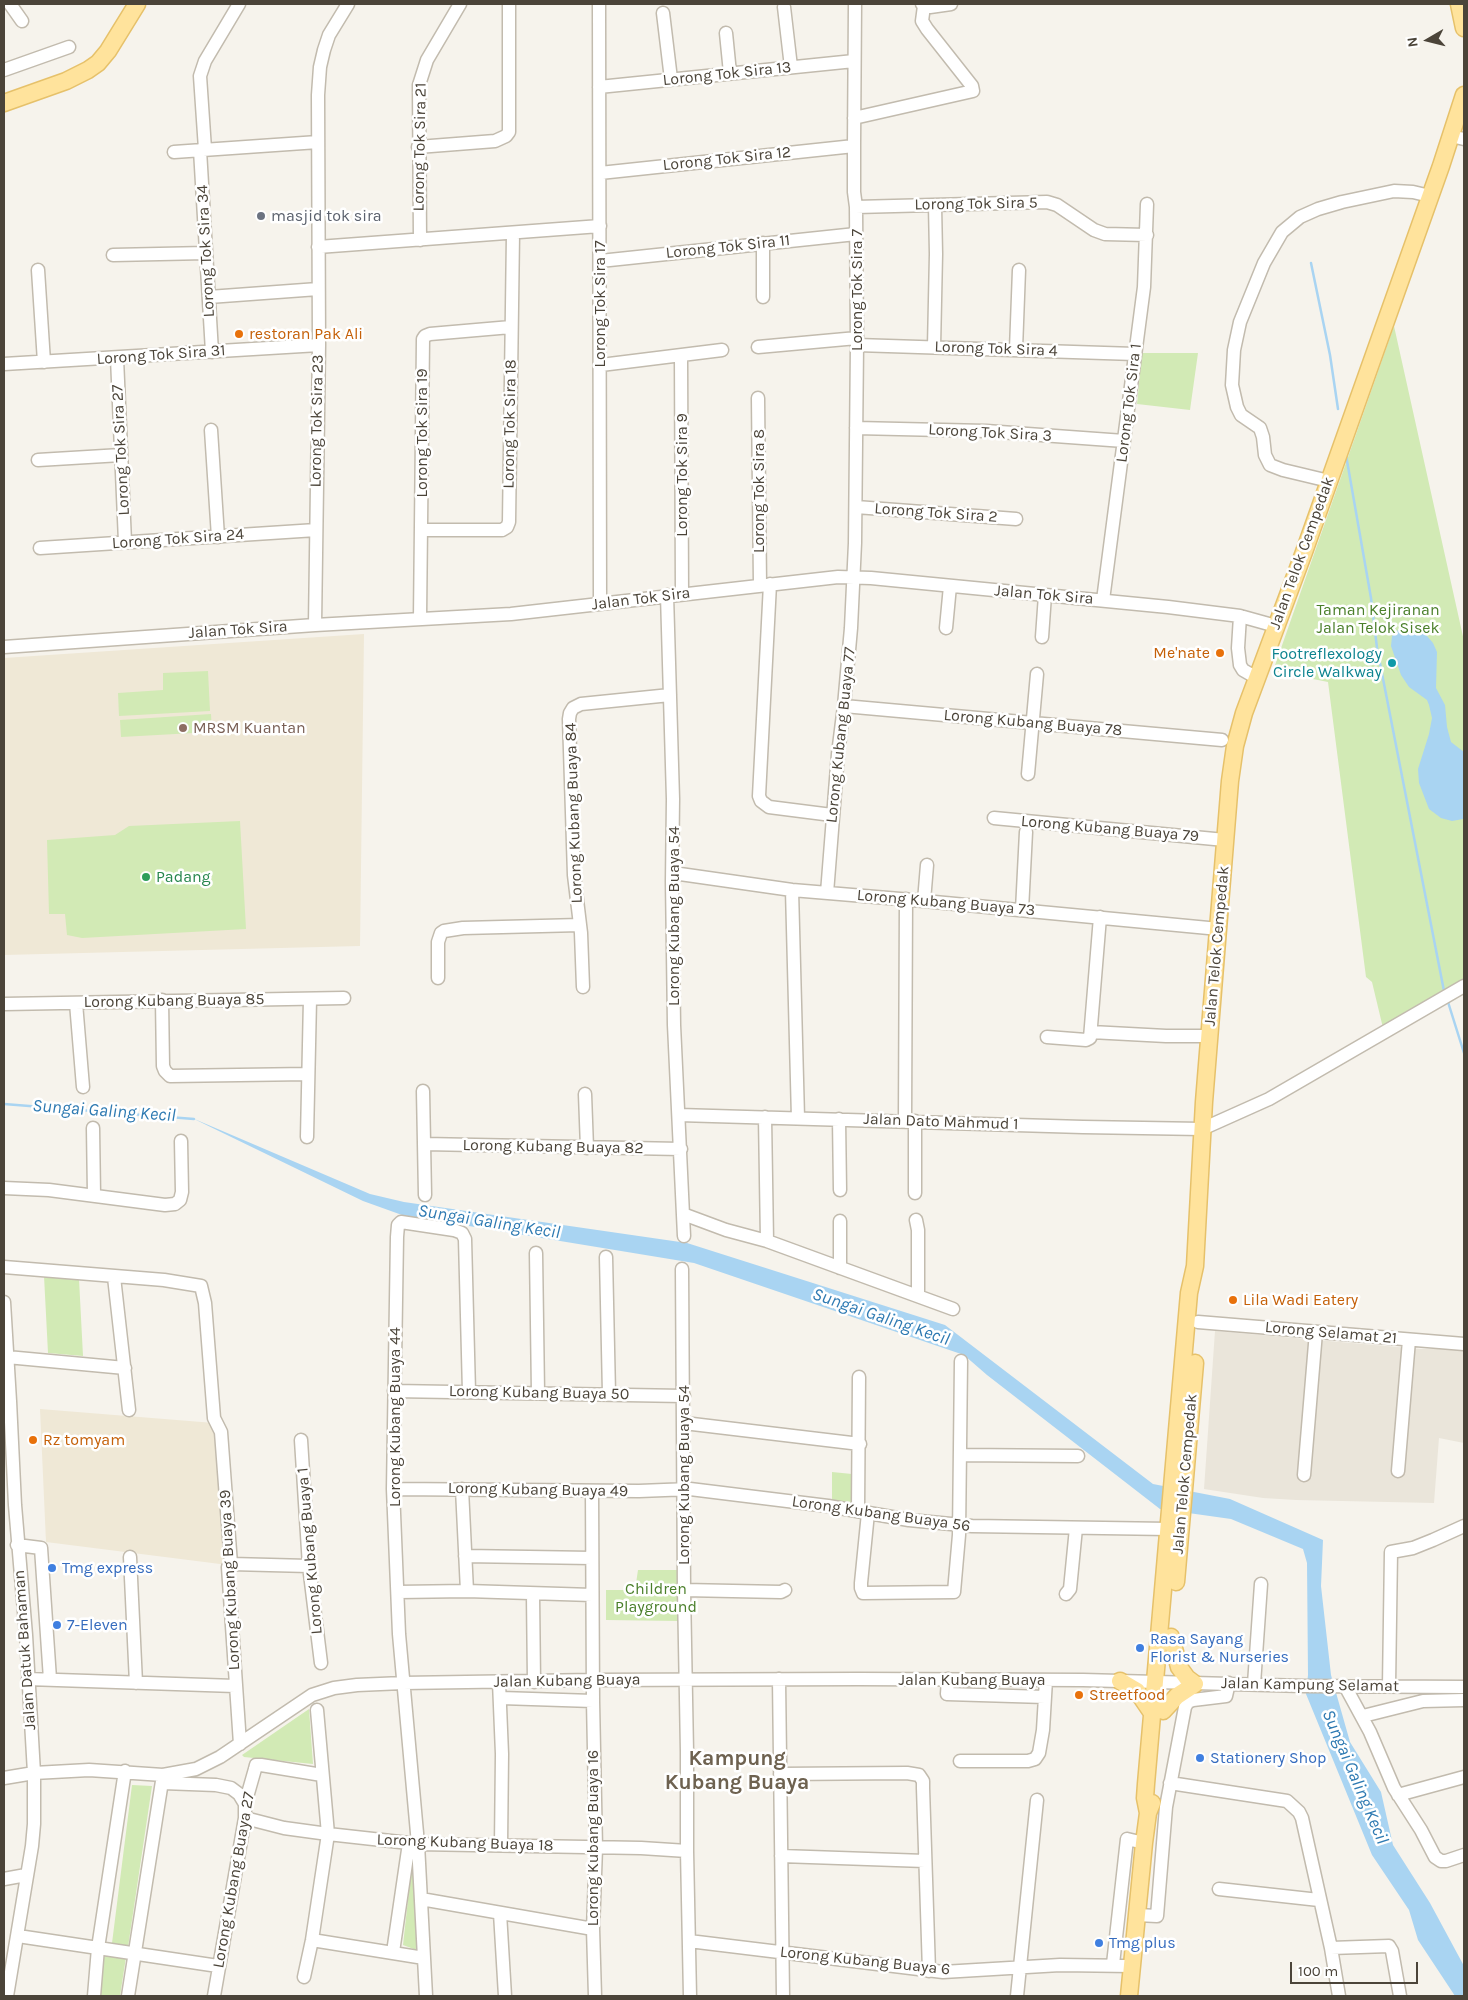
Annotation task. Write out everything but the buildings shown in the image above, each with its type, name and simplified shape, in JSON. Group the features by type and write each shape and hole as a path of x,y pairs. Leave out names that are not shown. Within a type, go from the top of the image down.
{"main road":[{"path":"4,104 66,81 98,63 108,51 137,4"},
{"path":"1459,4 1464,28"},
{"name":"Jalan Telok Cempedak","path":"1160,1682 1174,1519 1198,1322 1195,1266 1202,1129 1230,781 1235,746 1244,713 1430,196 1458,138 1464,95"},
{"name":"Jalan Telok Cempedak","path":"1179,1484 1189,1292 1195,1266"},
{"name":"Jalan Telok Cempedak","path":"1160,1682 1170,1637 1174,1519"},
{"path":"1157,1712 1195,1684 1178,1667 1170,1637"},
{"path":"1120,1681 1137,1691 1157,1712"},
{"path":"1129,1996 1148,1813 1145,1798 1160,1682"}],"street":[{"path":"10,4 22,21"},
{"name":"Lorong Tok Sira 34","path":"212,352 206,253 200,76 205,61 238,4"},
{"name":"Lorong Tok Sira 23","path":"315,624 319,345 318,95 320,67 329,35 348,4"},
{"name":"Lorong Tok Sira 21","path":"420,240 418,92 420,78 428,60 460,4"},
{"path":"418,147 496,141 506,136 509,132 509,4"},
{"name":"Lorong Tok Sira 17","path":"598,4 601,365 600,604"},
{"name":"Lorong Tok Sira 7","path":"854,577 857,341 856,207 854,192 855,4"},
{"path":"854,118 973,91 972,86 926,29 922,15 923,5 938,6 951,4"},
{"path":"784,7 792,67"},
{"path":"663,13 671,79"},
{"path":"726,33 730,73"},
{"path":"4,70 70,47"},
{"name":"Lorong Tok Sira 13","path":"599,87 854,61"},
{"path":"174,152 318,142"},
{"name":"Lorong Tok Sira 12","path":"600,173 854,146"},
{"path":"1329,481 1270,465 1265,455 1260,428 1241,415 1232,386 1234,350 1240,322 1264,263 1282,232 1307,213 1371,195 1404,190 1430,196"},
{"name":"Lorong Tok Sira 5","path":"856,207 1047,202 1057,205 1094,230 1105,234 1147,235"},
{"name":"Lorong Tok Sira 1","path":"1103,600 1144,287 1147,204"},
{"path":"934,347 935,205"},
{"path":"318,247 513,234 600,226"},
{"name":"Lorong Tok Sira 18","path":"421,530 502,530 507,527 509,522 513,234"},
{"name":"Lorong Tok Sira 11","path":"600,261 763,242 856,234"},
{"path":"763,242 763,297"},
{"path":"113,255 206,253"},
{"path":"38,270 44,362"},
{"path":"1016,349 1019,270"},
{"path":"209,296 318,289"},
{"name":"Lorong Tok Sira 19","path":"420,618 423,338 430,334 512,327"},
{"name":"Lorong Tok Sira 4","path":"758,347 857,341 934,347 1135,354"},
{"name":"Lorong Tok Sira 31","path":"4,364 319,345"},
{"path":"601,365 722,350"},
{"name":"Lorong Tok Sira 9","path":"681,356 682,594"},
{"name":"Lorong Tok Sira 27","path":"117,358 125,542"},
{"name":"Lorong Tok Sira 8","path":"758,398 765,584 759,796 761,801 769,807 832,815"},
{"name":"Lorong Tok Sira 3","path":"856,428 986,431 1124,441"},
{"path":"211,430 218,537"},
{"path":"38,460 120,455"},
{"name":"Lorong Tok Sira 2","path":"856,507 1016,520"},
{"name":"Lorong Tok Sira 24","path":"40,548 316,530"},
{"name":"Jalan Tok Sira","path":"4,647 315,624 511,614 765,584 854,577 1103,600 1240,616 1276,626"},
{"name":"Lorong Kubang Buaya 77","path":"827,893 832,815 844,706 854,577"},
{"path":"946,628 950,586"},
{"name":"Lorong Kubang Buaya 54","path":"667,595 674,1025 684,1236"},
{"path":"1042,637 1045,595"},
{"path":"1240,616 1238,648 1240,665 1243,670 1257,678"},
{"path":"1028,774 1037,674"},
{"name":"Lorong Kubang Buaya 84","path":"583,987 580,925 574,875 570,713 573,708 581,704 670,695"},
{"name":"Lorong Kubang Buaya 78","path":"844,706 1222,740"},
{"name":"Lorong Kubang Buaya 79","path":"994,818 1226,840"},
{"path":"1022,910 1026,832"},
{"path":"924,901 926,865"},
{"name":"Lorong Kubang Buaya 73","path":"673,873 792,890 1218,929"},
{"path":"792,890 798,1118"},
{"path":"906,900 910,1121 915,1193"},
{"path":"1047,1037 1086,1040 1090,1038 1100,917"},
{"path":"438,978 438,942 441,933 444,931 463,928 580,925"},
{"path":"1202,1129 1270,1099 1464,986"},
{"name":"Lorong Kubang Buaya 85","path":"4,1004 344,998"},
{"path":"307,1137 310,999"},
{"path":"162,1000 163,1066 170,1076 308,1074"},
{"path":"76,1003 83,1087"},
{"path":"1092,1032 1209,1036"},
{"path":"423,1091 425,1195"},
{"path":"585,1094 587,1148"},
{"name":"Jalan Dato Mahmud 1","path":"679,1115 1202,1129"},
{"path":"765,1118 767,1241"},
{"path":"839,1119 840,1190"},
{"path":"92,1128 94,1195"},
{"path":"4,1188 49,1190 165,1205 175,1204 180,1200 182,1192 181,1142"},
{"name":"Lorong Kubang Buaya 82","path":"424,1144 681,1149"},
{"path":"683,1214 726,1230 767,1241 953,1309"},
{"path":"916,1220 918,1230 918,1296"},
{"path":"840,1221 840,1268"},
{"name":"Lorong Kubang Buaya 44","path":"413,1843 392,1489 398,1224 401,1222 454,1230 462,1233 465,1239 469,1392"},
{"path":"536,1254 538,1393"},
{"path":"606,1257 609,1394"},
{"path":"4,1267 114,1277 129,1410"},
{"name":"Lorong Kubang Buaya 54","path":"682,1269 684,1590 690,1996"},
{"name":"Lorong Kubang Buaya 39","path":"114,1277 164,1280 201,1286 205,1303 214,1418 222,1432 231,1564 228,1567 240,1744"},
{"name":"Jalan Datuk Bahaman","path":"4,1302 7,1357 9,1506 17,1544 26,1635 34,1773 34,1824 18,1936 6,1994"},
{"name":"Lorong Selamat 21","path":"1198,1322 1464,1344"},
{"path":"1304,1475 1316,1332"},
{"path":"1398,1471 1409,1340"},
{"path":"7,1357 125,1368"},
{"path":"859,1377 863,1512 861,1588 867,1594 954,1592 959,1525 961,1361"},
{"name":"Lorong Kubang Buaya 50","path":"394,1391 684,1396"},
{"path":"684,1423 860,1444"},
{"name":"Lorong Kubang Buaya 1","path":"301,1440 309,1566 321,1663"},
{"path":"960,1455 1078,1456"},
{"name":"Lorong Kubang Buaya 49","path":"392,1489 683,1490"},
{"path":"462,1489 467,1591"},
{"name":"Lorong Kubang Buaya 56","path":"683,1490 690,1489 959,1525 1076,1528 1174,1519"},
{"name":"Lorong Kubang Buaya 16","path":"592,1491 596,1848 593,1929 595,1996"},
{"path":"1388,1686 1391,1552 1413,1548 1464,1526"},
{"path":"1066,1594 1070,1589 1076,1528"},
{"path":"17,1544 41,1548 50,1679"},
{"path":"465,1556 592,1558"},
{"path":"130,1557 136,1683"},
{"path":"231,1564 309,1566"},
{"path":"1254,1684 1261,1584"},
{"path":"684,1590 781,1592 786,1590"},
{"path":"398,1592 467,1591 592,1595"},
{"path":"534,1594 534,1682"},
{"path":"28,1678 235,1686"},
{"path":"779,1679 783,1996"},
{"path":"948,1679 947,1694 1045,1697"},
{"name":"Jalan Kubang Buaya","path":"4,1778 34,1773 89,1770 126,1772 163,1779 196,1769 220,1757 312,1695 334,1688 403,1683 593,1680 948,1679 1160,1682"},
{"path":"960,1761 1028,1761 1035,1759 1039,1753 1043,1730 1046,1680"},
{"path":"499,1682 501,1698 501,1845"},
{"name":"Jalan Kampung Selamat","path":"1160,1682 1195,1684 1227,1690 1254,1684 1464,1687"},
{"path":"1340,1686 1363,1716 1398,1795 1421,1830 1434,1857 1440,1861 1446,1861 1464,1855"},
{"path":"1137,1915 1157,1916 1170,1783 1183,1713 1188,1702 1227,1690"},
{"path":"501,1698 593,1701"},
{"path":"1363,1716 1423,1701 1464,1700"},
{"path":"304,1977 312,1940 328,1834 317,1710"},
{"name":"Lorong Kubang Buaya 27","path":"214,1996 245,1818 245,1804 256,1765 322,1775"},
{"path":"94,1996 98,1948 126,1772"},
{"path":"780,1774 907,1773 919,1775 923,1788 929,1971"},
{"path":"1398,1795 1464,1777"},
{"path":"128,1996 163,1779 231,1788 240,1794 245,1804"},
{"path":"1170,1783 1280,1799 1294,1805 1302,1818 1331,1948 1339,1996"},
{"path":"1017,1996 1037,1800"},
{"name":"Lorong Kubang Buaya 18","path":"245,1818 284,1828 413,1843 687,1851"},
{"path":"1112,1964 1127,1839 1144,1843"},
{"path":"413,1843 421,1898 426,1996"},
{"path":"393,1952 413,1843"},
{"path":"781,1856 925,1862"},
{"path":"4,1879 26,1875"},
{"path":"1219,1889 1319,1900"},
{"path":"421,1898 500,1914 593,1929"},
{"path":"500,1914 505,1996"},
{"path":"18,1936 218,1966"},
{"path":"312,1940 424,1958"},
{"name":"Lorong Kubang Buaya 6","path":"689,1941 943,1972 1060,1964 1132,1966"},
{"path":"1331,1948 1389,1946 1392,1951 1400,1996"}],"shaded area":[{"name":"MRSM Kuantan","path":"364,634 360,946 4,955 4,658"},
{"path":"1215,1331 1420,1349 1464,1349 1464,1443 1439,1438 1434,1503 1263,1498 1204,1489"},
{"path":"40,1409 214,1423 228,1565 46,1542"}],"green space":[{"name":"Taman Kejiranan Jalan Telok Sisek","path":"1394,326 1464,641 1464,981 1383,1028 1372,982 1366,977 1328,682 1273,671"},
{"path":"1142,353 1198,353 1190,410 1137,404"},
{"path":"208,671 210,711 119,716 118,693 163,690 163,673"},
{"path":"211,714 212,732 121,737 120,720"},
{"name":"Padang","path":"240,821 246,929 82,938 67,935 65,914 49,914 47,840 115,835 129,826"},
{"path":"44,1276 79,1279 83,1356 48,1353"},
{"path":"832,1472 852,1474 852,1504 832,1502"},
{"name":"Children Playground","path":"638,1570 679,1570 680,1621 606,1620 606,1590 635,1590"},
{"path":"309,1709 313,1764 244,1757 242,1755"},
{"path":"132,1785 152,1786 128,1947 112,1943"},
{"path":"413,1854 419,1951 403,1945"},
{"path":"100,1955 126,1957 120,1996 99,1996"}],"water":[{"path":"1408,626 1416,627 1427,636 1437,652 1436,688 1445,705 1447,727 1451,742 1464,752 1463,819 1452,821 1441,818 1429,809 1419,783 1418,769 1432,718 1427,700 1409,687 1401,675 1391,646 1392,636 1399,629"},
{"path":"192,1118 370,1194 404,1202 687,1243 945,1325 1153,1484 1230,1499 1323,1540 1321,1586 1331,1675 1350,1742 1381,1792 1393,1845 1430,1903 1464,1966 1464,1996 1455,1996 1418,1940 1409,1910 1372,1855 1306,1694 1308,1675 1307,1563 1303,1549 1231,1519 1160,1509 987,1375 964,1355 694,1263 402,1215 363,1201"}],"waterway":[{"path":"1311,263 1330,355 1338,409"},
{"path":"1346,455 1371,598 1377,648 1444,991"},
{"path":"1448,1002 1464,1053"},
{"name":"Sungai Galing Kecil","path":"4,1104 194,1119"}],"place":[{"name":"masjid tok sira","path":"261,216"},
{"name":"restoran Pak Ali","path":"239,334"},
{"name":"Me'nate","path":"1220,653"},
{"name":"Footreflexology Circle Walkway","path":"1392,663"},
{"name":"MRSM Kuantan","path":"183,728"},
{"name":"Padang","path":"146,877"},
{"name":"Lila Wadi Eatery","path":"1233,1300"},
{"name":"Rz tomyam","path":"33,1440"},
{"name":"Tmg express","path":"52,1568"},
{"name":"7-Eleven","path":"57,1625"},
{"name":"Rasa Sayang Florist & Nurseries","path":"1140,1648"},
{"name":"Streetfood","path":"1079,1695"},
{"name":"Stationery Shop","path":"1200,1758"},
{"name":"Tmg plus","path":"1099,1943"}],"district":[{"name":"Kampung Kubang Buaya","path":"737,1771"}]}
